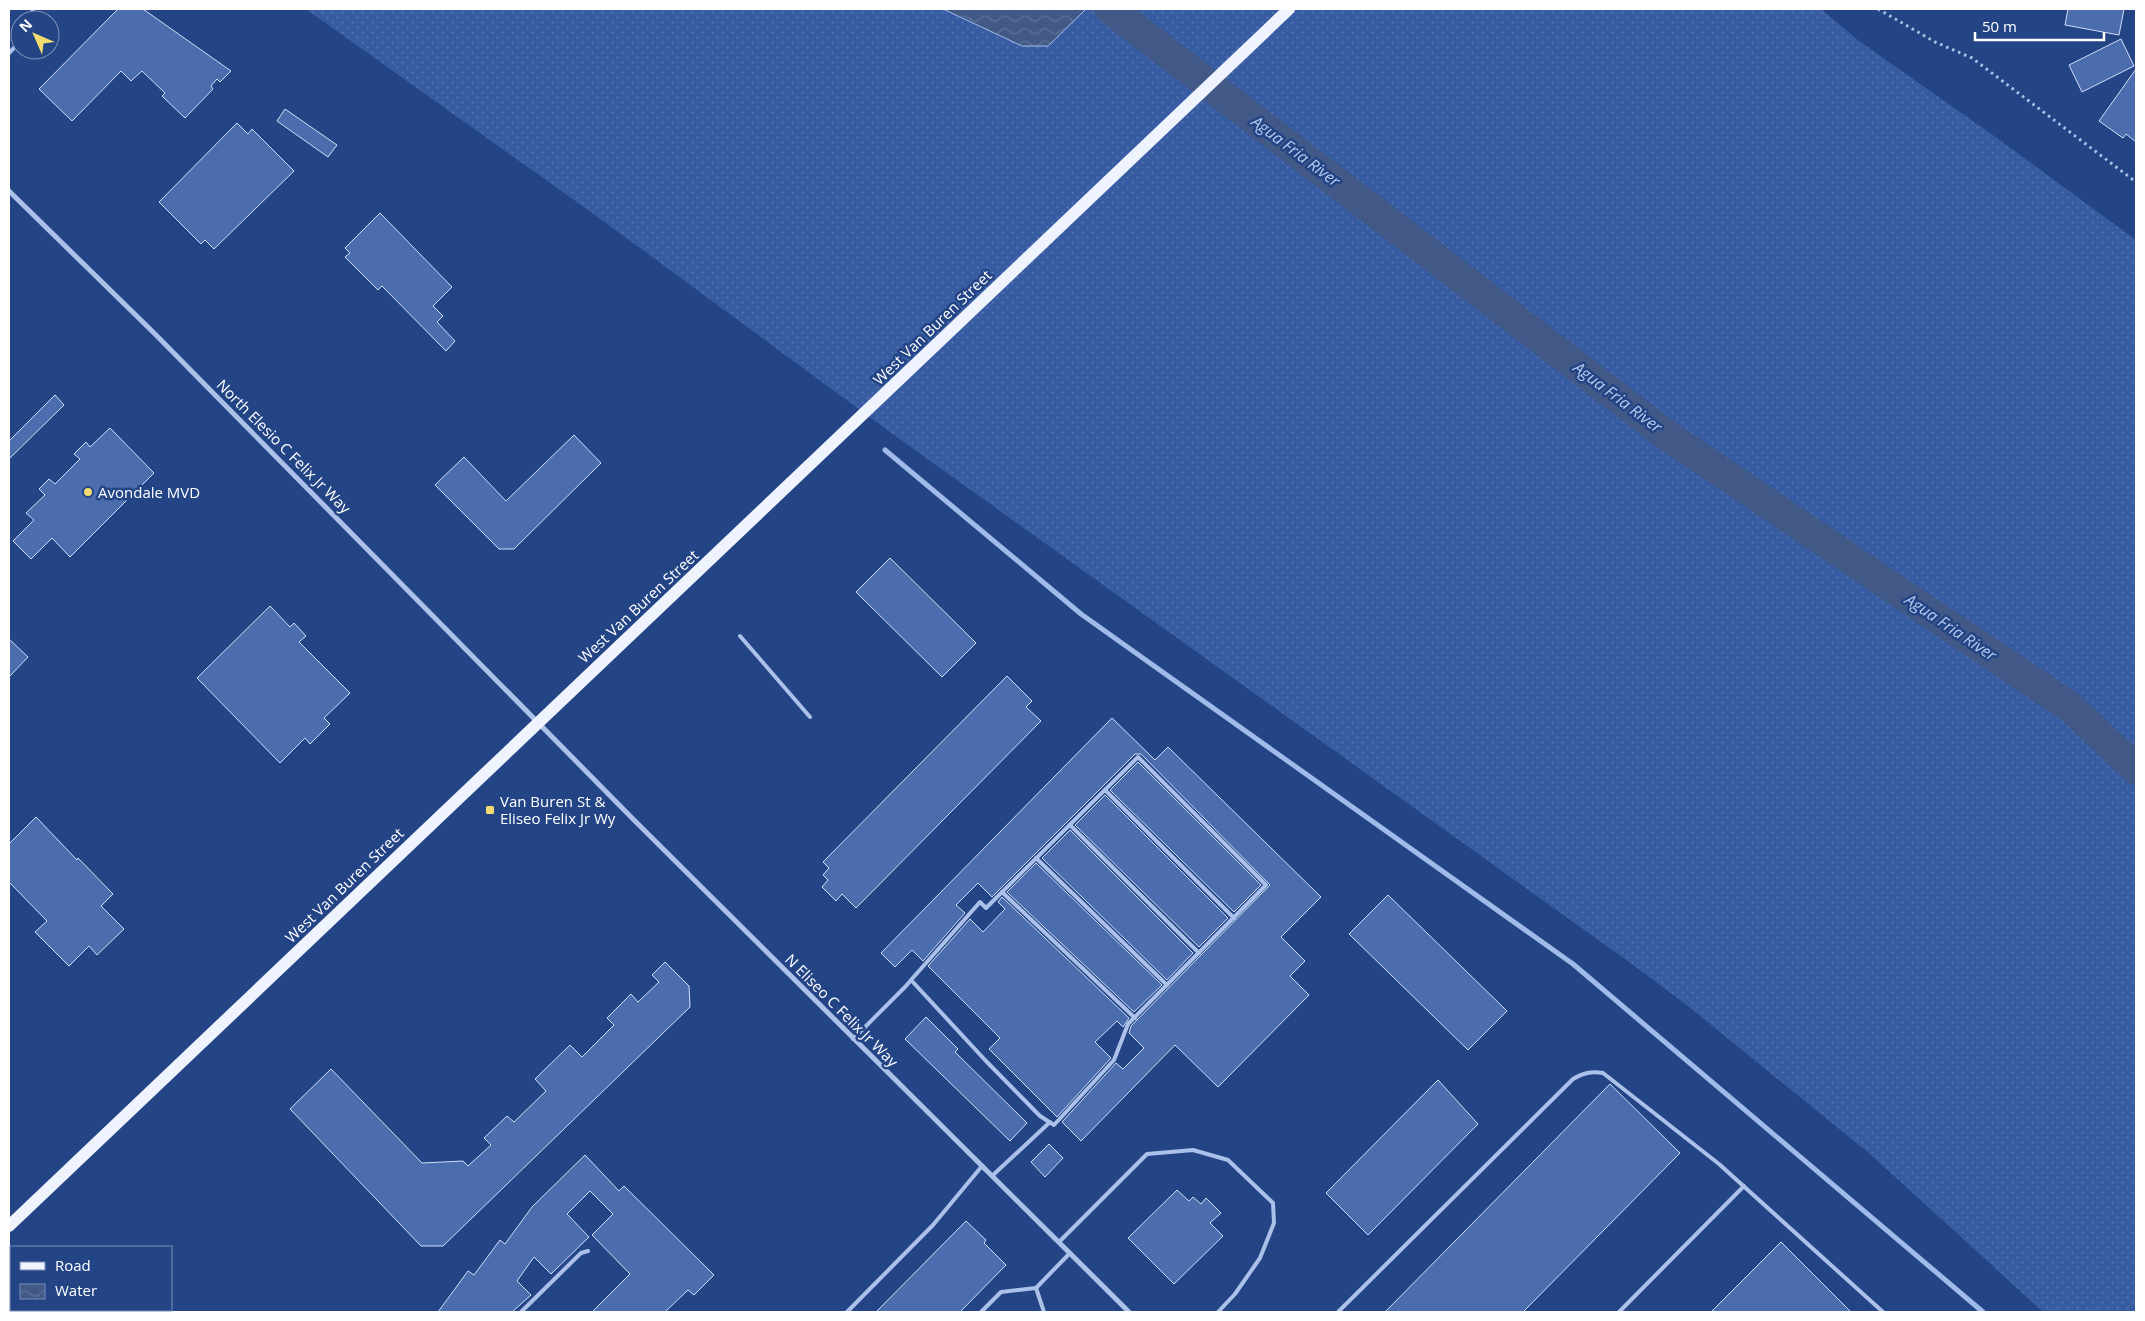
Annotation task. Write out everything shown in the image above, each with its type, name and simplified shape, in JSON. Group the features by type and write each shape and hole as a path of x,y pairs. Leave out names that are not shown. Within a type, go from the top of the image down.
{"main road":[{"name":"West Van Buren Street","path":"9,1226 1289,9"}],"street":[{"name":"North Elesio C Felix Jr Way","path":"9,191 161,340 539,722"},
{"name":"N Eliseo C Felix Jr Way","path":"539,722 633,820 1130,1312"}],"lane":[{"path":"740,636 810,717"},
{"path":"854,1040 911,980 980,902 986,908 1138,758 1266,886 1128,1024 1114,1060 1054,1125 1040,1116 984,1060 911,980"},
{"path":"1106,790 1234,918"},
{"path":"1070,825 1199,953"},
{"path":"1036,858 1167,985"},
{"path":"1002,892 1134,1018"},
{"path":"1338,1312 1572,1079 1582,1073 1593,1071 1603,1072 1744,1186 1883,1312"},
{"path":"992,1176 1050,1122"},
{"path":"1059,1242 1147,1154 1193,1150 1228,1160 1273,1203 1274,1223 1260,1258 1235,1294 1218,1312"},
{"path":"847,1312 933,1225 982,1166"},
{"path":"1619,1312 1744,1186"},
{"path":"520,1312 581,1253 588,1251"},
{"path":"981,1312 1001,1292 1036,1288 1070,1253"},
{"path":"1036,1288 1044,1312"}],"path":[{"path":"1878,9 1935,42 1972,58 2136,182"}],"shaded area":[{"path":"306,9 1821,9 1859,41 1990,133 2136,240 2136,1312 2043,1312 1870,1154 1684,1003 894,435 595,215"}],"water":[{"path":"943,9 1086,9 1048,46 1022,46"}],"building":[{"path":"118,9 143,9 231,71 220,82 217,79 211,86 213,89 185,118 162,96 165,93 142,71 131,81 121,71 72,121 39,89"},
{"path":"2068,9 2124,9 2119,35 2065,25"},
{"path":"2121,39 2134,66 2082,92 2069,65"},
{"path":"2136,69 2136,142 2126,134 2123,138 2099,121"},
{"path":"285,109 337,145 328,157 277,121"},
{"path":"237,123 248,134 252,129 294,171 214,249 205,240 201,244 159,202"},
{"path":"380,213 452,287 433,306 443,316 437,322 455,341 446,351 382,286 378,290 345,257 350,253 345,248"},
{"path":"55,395 64,405 9,459 9,441"},
{"name":"Avondale MVD","path":"110,428 154,473 70,557 52,538 31,559 13,541 34,520 26,513 45,495 39,489 49,479 55,484 80,459 74,454 86,442 90,447"},
{"path":"574,435 601,463 514,549 499,549 435,485 464,457 506,501"},
{"path":"890,558 976,643 942,677 856,592"},
{"path":"270,606 290,627 294,623 306,636 299,642 350,693 324,718 330,724 310,744 305,738 280,763 197,678"},
{"path":"9,639 28,657 9,677"},
{"path":"1007,676 1032,701 1026,707 1041,721 856,908 842,894 836,901 822,887 828,880 823,875 829,868 823,862"},
{"path":"1112,718 1155,760 1168,747 1321,897 1281,937 1305,961 1290,976 1309,995 1218,1087 1175,1045 1081,1141 1062,1122 1116,1063 1123,1069 1144,1048 1129,1033 1131,1026 1270,885 1141,754 1135,754 992,897 978,883 956,905 965,913 923,961 912,950 895,967 881,953"},
{"path":"1138,762 1261,885 1234,912 1110,790"},
{"path":"1105,795 1228,918 1199,947 1075,825"},
{"path":"36,817 113,894 101,906 124,929 97,955 89,946 69,966 35,932 47,921 9,882 9,844"},
{"path":"1070,830 1193,953 1167,980 1042,858"},
{"path":"1036,863 1162,985 1134,1012 1007,892"},
{"path":"1388,895 1507,1011 1468,1050 1349,934"},
{"path":"1002,897 1129,1018 1123,1027 1117,1021 1095,1042 1111,1058 1057,1117 989,1049 1000,1038 928,966 970,919 983,932 1005,909 998,902"},
{"path":"665,962 689,986 690,1007 443,1246 421,1246 290,1109 331,1069 422,1163 463,1161 468,1166 491,1145 484,1138 507,1116 514,1122 546,1091 535,1079 570,1045 582,1057 614,1025 607,1018 631,994 638,1002 659,982 652,975"},
{"path":"926,1017 958,1049 955,1052 1027,1123 1010,1141 905,1039"},
{"path":"1438,1080 1478,1124 1368,1235 1326,1193"},
{"path":"1610,1084 1680,1153 1523,1312 1385,1312"},
{"path":"1049,1144 1063,1158 1045,1177 1031,1162"},
{"path":"585,1155 619,1191 624,1186 714,1275 694,1295 688,1290 665,1312 592,1312 630,1274 592,1235 613,1214 590,1191 567,1214 589,1237 551,1274 534,1257 517,1281 531,1295 512,1312 438,1312 468,1271 474,1275 500,1240 505,1244 532,1207"},
{"path":"1177,1190 1189,1201 1193,1197 1201,1204 1206,1198 1221,1213 1210,1223 1223,1236 1174,1284 1128,1238"},
{"path":"966,1221 986,1240 984,1243 1006,1265 960,1312 876,1312"},
{"path":"1781,1242 1851,1312 1711,1312"}],"waterway":[{"name":"Agua Fria River","path":"1110,9 1669,437 2070,707 2136,769"},
{"path":"885,450 1081,614 1573,964 1983,1312"}],"place":[{"name":"Avondale MVD","path":"88,492"},
{"name":"Van Buren St & Eliseo Felix Jr Wy","path":"490,810"}]}
